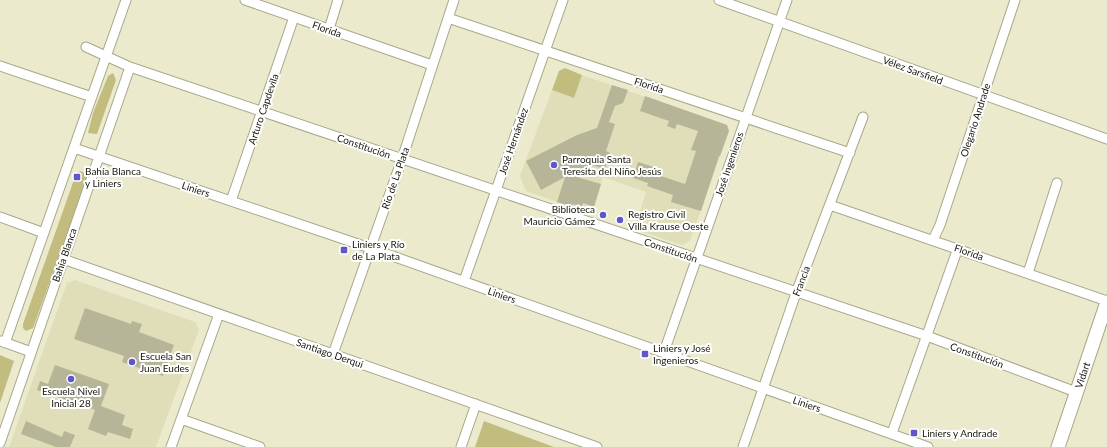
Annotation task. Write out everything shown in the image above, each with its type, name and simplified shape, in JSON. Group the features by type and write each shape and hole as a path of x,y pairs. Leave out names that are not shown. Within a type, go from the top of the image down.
{"street":[{"path":"31,352 3,342 44,233 126,0"},
{"name":"Florida","path":"245,0 432,65"},
{"path":"328,29 338,0"},
{"name":"Río de La Plata","path":"333,354 402,159 454,0"},
{"name":"José Hernández","path":"464,281 563,0"},
{"name":"Vélez Sarsfield","path":"719,0 1107,138"},
{"name":"José Ingenieros","path":"664,352 787,0"},
{"name":"Olegario Andrade","path":"933,240 940,226 1015,0"},
{"name":"Arturo Capdevila","path":"231,201 294,17"},
{"name":"Florida","path":"448,18 850,152"},
{"name":"Constitución","path":"86,47 106,58 796,293 927,336 1076,392"},
{"path":"0,66 92,98"},
{"name":"Bahía Blanca","path":"0,443 3,423 31,352 97,157 130,66"},
{"name":"Francia","path":"743,447 796,293 863,117"},
{"name":"Liniers","path":"74,148 370,248 928,447"},
{"path":"1028,273 1057,183"},
{"name":"Florida","path":"830,205 958,248 1107,301"},
{"path":"0,217 44,233"},
{"path":"892,433 958,248"},
{"name":"Santiago Derqui","path":"63,259 597,447"},
{"name":"Vidart","path":"1058,447 1107,301"},
{"path":"171,447 219,314"},
{"path":"461,447 476,404"},
{"path":"181,419 260,447"}],"shaded area":[{"path":"565,68 582,75 574,98 552,90 559,71"},
{"path":"113,73 116,80 97,134 88,133 93,113 108,76"},
{"path":"582,75 727,125 729,131 690,241 682,245 634,229 646,192 603,177 592,214 526,191 520,176 552,90 574,98"},
{"path":"80,171 86,173 87,178 33,328 26,331 23,328 23,324 76,174"},
{"name":"Escuela San Juan Eudes","path":"75,280 195,322 199,330 156,447 9,447 67,283"},
{"path":"0,355 14,361 0,403"},
{"path":"484,421 554,447 475,447"}],"building":[{"path":"612,85 628,90 623,103 615,106 609,122 615,124 606,151 610,153 605,169 591,165 570,175 601,184 594,207 583,203 582,207 573,204 572,207 557,202 565,177 541,190 526,161 577,135 597,128"},
{"path":"645,96 727,125 729,131 701,211 671,202 673,195 647,186 648,183 633,178 638,162 654,167 653,171 661,173 661,176 685,184 696,151 691,150 698,131 677,124 675,129 667,126 669,121 640,111"},
{"path":"85,308 131,324 132,321 142,324 139,332 174,345 163,376 122,362 124,356 74,339"},
{"path":"55,365 109,384 101,406 125,415 122,425 133,429 130,439 108,432 106,436 88,429 95,410 37,390 40,381 48,384"},
{"path":"26,421 62,437 64,431 75,435 70,447 56,447 21,434"}],"place":[{"name":"Parroquia Santa Teresita del Niño Jesús","path":"554,165"},
{"name":"Bahía Blanca y Liniers","path":"77,177"},
{"name":"Biblioteca Mauricio Gámez","path":"603,215"},
{"name":"Registro Civil Villa Krause Oeste","path":"620,220"},
{"name":"Liniers y Río de La Plata","path":"344,250"},
{"name":"Liniers y José Ingenieros","path":"645,354"},
{"name":"Escuela San Juan Eudes","path":"132,362"},
{"name":"Escuela Nivel Inicial 28","path":"71,379"},
{"name":"Liniers y Andrade","path":"914,433"}]}
